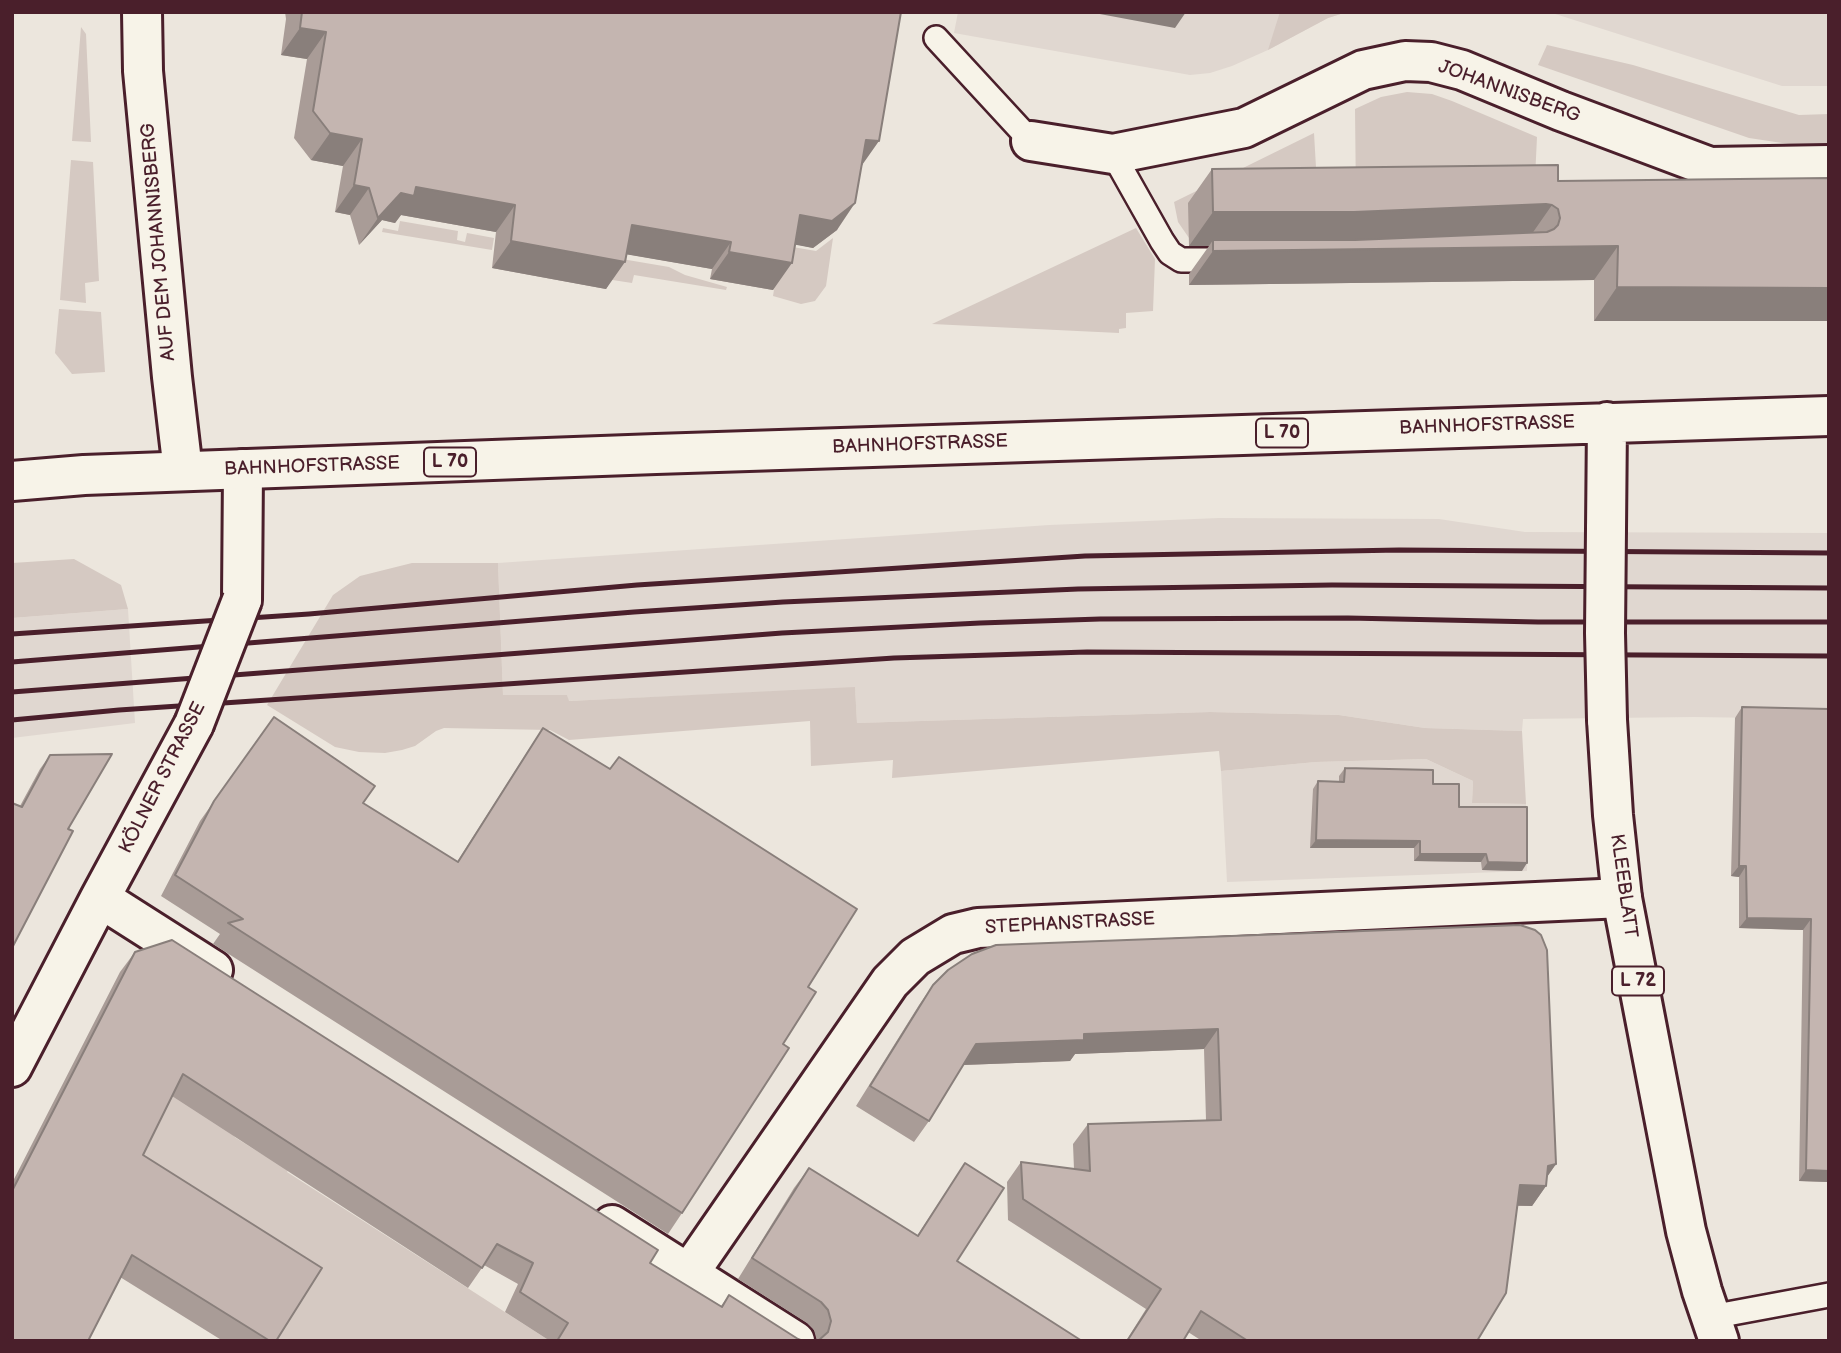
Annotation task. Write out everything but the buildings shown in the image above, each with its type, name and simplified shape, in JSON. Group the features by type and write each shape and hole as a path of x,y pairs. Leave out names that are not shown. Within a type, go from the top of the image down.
{"street":[{"name":"AUF DEM JOHANNISBERG","path":"142,12 145,85 170,363 183,471"},
{"name":"JOHANNISBERG","path":"1031,141 1113,154 1244,128 1363,70 1405,61 1431,62 1462,70 1561,111 1710,167 1829,165"},
{"name":"BAHNHOFSTRASSE","path":"12,481 183,471 1829,416"},
{"name":"KLEEBLATT","path":"1607,422 1607,720 1622,898 1686,1231 1715,1329"},
{"name":"KÖLNER STRASSE","path":"12,1067 194,724 242,600 243,469"},
{"path":"100,898 242,988"},
{"name":"STEPHANSTRASSE","path":"689,1273 890,982 915,957 953,934 978,928 1622,898"},
{"path":"583,1206 795,1341"}],"lane":[{"path":"936,38 1031,141"},
{"path":"1113,154 1170,253 1181,260 1249,259"},
{"path":"1715,1329 1829,1295"}],"shaded area":[{"path":"958,12 1347,12 1328,18 1232,66 1210,73 1190,75 954,33"},
{"path":"1280,12 1347,12 1328,18 1268,50"},
{"path":"1549,12 1829,12 1829,86 1782,86"},
{"path":"81,27 86,34 91,142 72,141"},
{"path":"1547,45 1633,65 1799,115 1829,114 1829,150 1749,138 1538,65"},
{"path":"1407,92 1432,94 1537,137 1534,199 1356,201 1355,109 1381,97"},
{"path":"1314,133 1318,202 1189,203 1189,238 1178,222 1174,202"},
{"path":"71,160 93,162 99,281 85,283 86,303 60,300"},
{"path":"400,221 458,231 457,240 465,242 467,233 494,238 492,250 382,232 383,228 398,231"},
{"path":"1136,228 1155,259 1153,311 1126,313 1126,328 1119,329 1119,333 932,324"},
{"path":"833,238 826,286 815,301 801,304 773,296 781,245 816,251"},
{"path":"610,257 669,267 685,275 727,287 726,290 634,275 632,283 606,279"},
{"path":"59,309 101,312 105,372 72,374 55,353"},
{"path":"1219,518 1439,519 1525,532 1829,533 1829,719 1523,719 1522,731 1425,728 1339,715 1210,712 857,723 855,688 568,701 567,695 503,695 498,563 1049,525"},
{"path":"74,559 121,585 128,609 12,618 12,563"},
{"path":"412,563 498,563 503,695 567,695 569,701 855,687 857,723 1210,712 1339,715 1425,728 1522,731 1526,804 1472,803 1473,781 1426,759 1316,762 1221,771 1219,751 892,778 893,760 811,766 810,721 569,740 550,730 444,728 415,746 402,750 385,753 359,752 335,747 267,705 333,595 360,576"},
{"path":"128,609 135,723 12,738 12,618"},
{"path":"1426,759 1473,781 1472,803 1526,804 1527,871 1227,882 1221,771 1316,762"},
{"path":"158,1062 236,1138 265,1156 272,1146 294,1161 287,1172 550,1341 250,1341 129,1176"}],"railway":[{"path":"12,634 309,614 637,585 1085,556 1399,550 1829,553"},
{"path":"12,662 634,612 783,602 1078,589 1332,585 1829,588"},
{"path":"12,692 782,633 980,623 1100,619 1348,618 1538,622 1829,622"},
{"path":"12,720 119,710 894,658 1087,652 1829,656"}]}
